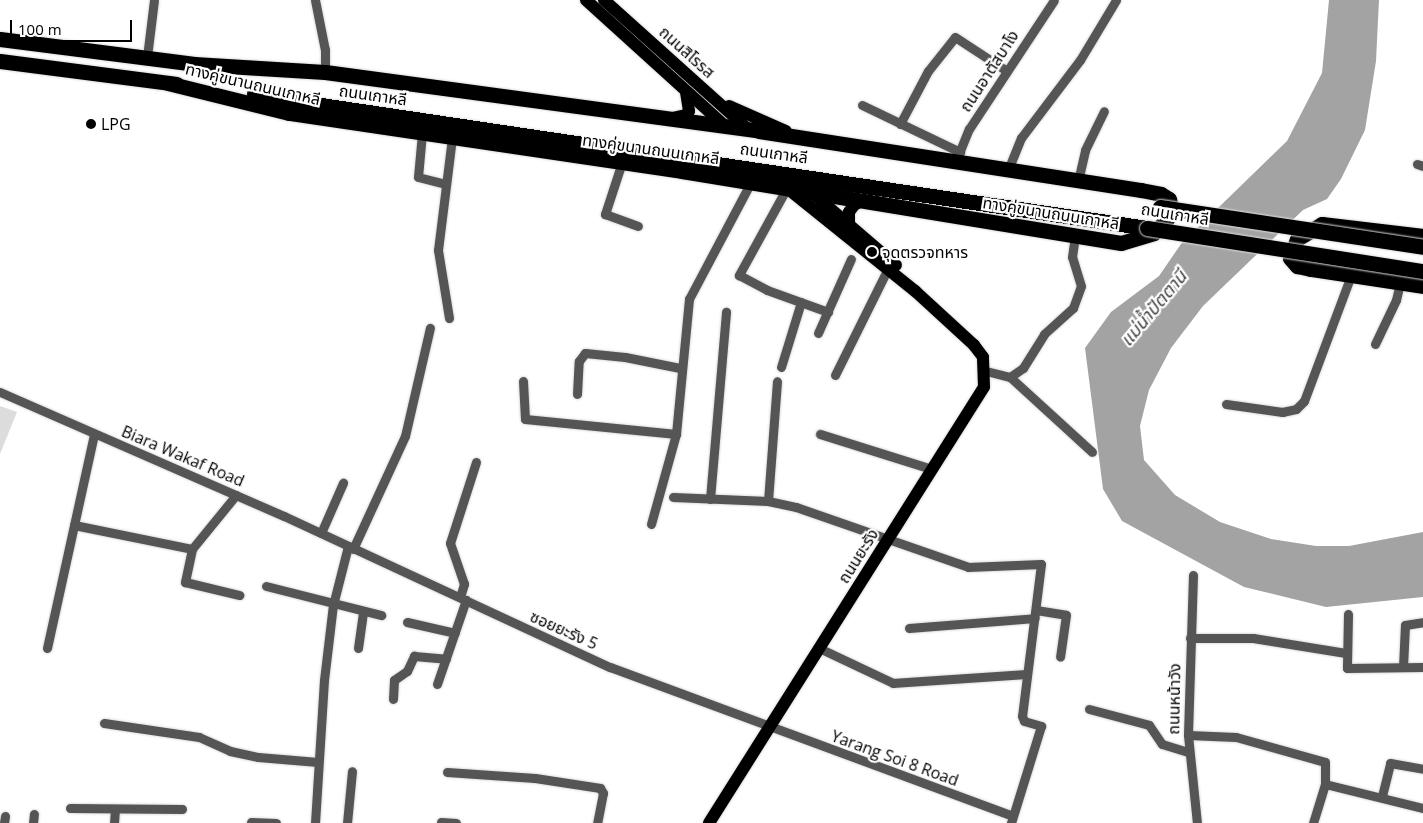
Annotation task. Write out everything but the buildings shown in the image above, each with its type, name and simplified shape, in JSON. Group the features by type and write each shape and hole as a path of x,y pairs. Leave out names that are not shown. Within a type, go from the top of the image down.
{"highway":[{"path":"0,39 147,57"},
{"path":"61,46 81,70"},
{"name":"ทางคู่ขนานถนนเกาหลี","path":"147,57 194,64 324,72 958,158 1008,170 1161,194 1168,199 1171,208 1167,219 1154,233 1135,240 1121,242 810,191 785,190 751,182 289,112 168,83"},
{"name":"ถนนเกาหลี","path":"0,61 81,70 570,140 1423,271"},
{"path":"864,200 921,202 974,210 1147,228"},
{"name":"ถนนเกาหลี","path":"1160,208 1423,247"},
{"path":"1423,236 1365,227 1322,224 1297,238 1290,250 1290,258 1298,266 1423,286"}],"main road":[{"name":"ถนนสิโรรส","path":"586,0 725,126"},
{"name":"ถนนสิโรรส","path":"604,0 748,129"},
{"path":"669,119 686,115 689,110 685,90"},
{"path":"713,98 801,137"},
{"path":"785,190 888,268 938,311 974,345 983,357 986,371"},
{"path":"810,191 917,284 938,311"},
{"path":"849,224 849,212 854,205 864,200"},
{"name":"ถนนยะรัง","path":"709,823 888,538 974,406 984,387 986,371"}],"street":[{"path":"147,57 154,0"},
{"path":"315,0 326,50 324,72"},
{"name":"ถนนอาตัสบาโง","path":"958,158 970,129 1054,0"},
{"path":"1008,170 1021,138 1080,60 1116,0"},
{"path":"900,124 928,71 955,37 1006,71"},
{"path":"862,105 900,124 958,158"},
{"path":"1078,181 1085,150 1104,111"},
{"path":"422,133 418,177 446,184"},
{"path":"449,318 438,262 452,138"},
{"path":"622,162 605,214 638,226"},
{"path":"651,524 676,434 680,368 689,299 751,182"},
{"path":"785,190 739,275 767,290 828,312"},
{"path":"1010,377 1023,368 1044,334 1073,308 1081,286 1072,257 1075,235"},
{"path":"818,334 851,260"},
{"path":"835,375 888,268"},
{"path":"1226,404 1282,412 1296,409 1304,401 1352,276"},
{"path":"1375,344 1396,300 1400,283"},
{"path":"781,366 801,302"},
{"path":"710,499 726,312"},
{"path":"315,823 318,762 333,605 350,547 405,436 430,328"},
{"path":"576,394 579,361 585,353 625,357 680,368"},
{"path":"986,371 1010,377 1092,452"},
{"path":"523,381 525,419 676,434"},
{"path":"768,502 777,381"},
{"name":"Biara Wakaf Road","path":"0,392 350,547"},
{"path":"47,648 94,434"},
{"path":"820,434 932,469"},
{"path":"438,684 455,633 463,599 464,584 450,543 476,462"},
{"path":"320,533 343,483"},
{"path":"236,495 192,548 185,582 239,595"},
{"path":"673,497 768,502 796,507 968,567 1041,564 1026,674 1022,719 1041,726 1012,819"},
{"path":"74,525 192,548"},
{"name":"ซอยยะรัง 5","path":"350,547 610,667 768,728"},
{"name":"ถนนหน้าวัง","path":"1192,575 1188,735 1197,823"},
{"path":"266,586 333,605 381,615"},
{"path":"358,648 363,611"},
{"path":"909,628 1035,614 1066,615 1060,656"},
{"path":"1348,614 1347,668 1423,667"},
{"path":"407,622 455,633"},
{"path":"1403,667 1405,625 1423,622"},
{"path":"1190,638 1254,638 1346,653"},
{"path":"819,648 894,683 1026,674"},
{"path":"393,699 394,680 407,671 414,656 446,659"},
{"path":"1089,709 1150,725 1162,744 1189,752"},
{"path":"104,723 199,737 230,751 318,762"},
{"name":"Yarang Soi 8 Road","path":"768,728 1012,819"},
{"path":"1188,735 1236,736 1325,762 1326,784 1313,823"},
{"path":"1382,796 1390,763 1423,769"},
{"path":"347,823 352,771"},
{"path":"447,772 535,778 600,788 603,793 597,823"},
{"path":"1326,784 1382,796 1423,808"},
{"path":"70,808 115,810 182,809"},
{"path":"114,823 115,810"},
{"path":"251,822 276,823"},
{"path":"441,822 456,823"}],"shaded area":[{"path":"0,406 17,412 0,454"}],"water":[{"name":"แม่น้ำปัตตานี","path":"1329,0 1379,0 1376,61 1365,130 1341,179 1327,199 1303,210 1203,306 1171,348 1149,390 1140,426 1144,460 1175,495 1220,522 1271,539 1316,546 1349,546 1423,532 1423,597 1326,607 1244,587 1122,521 1103,489 1085,348 1111,312 1159,276 1181,244 1287,141 1322,73"}],"place":[{"name":"LPG","path":"91,124"},
{"name":"จุดตรวจทหาร","path":"872,252"}]}
